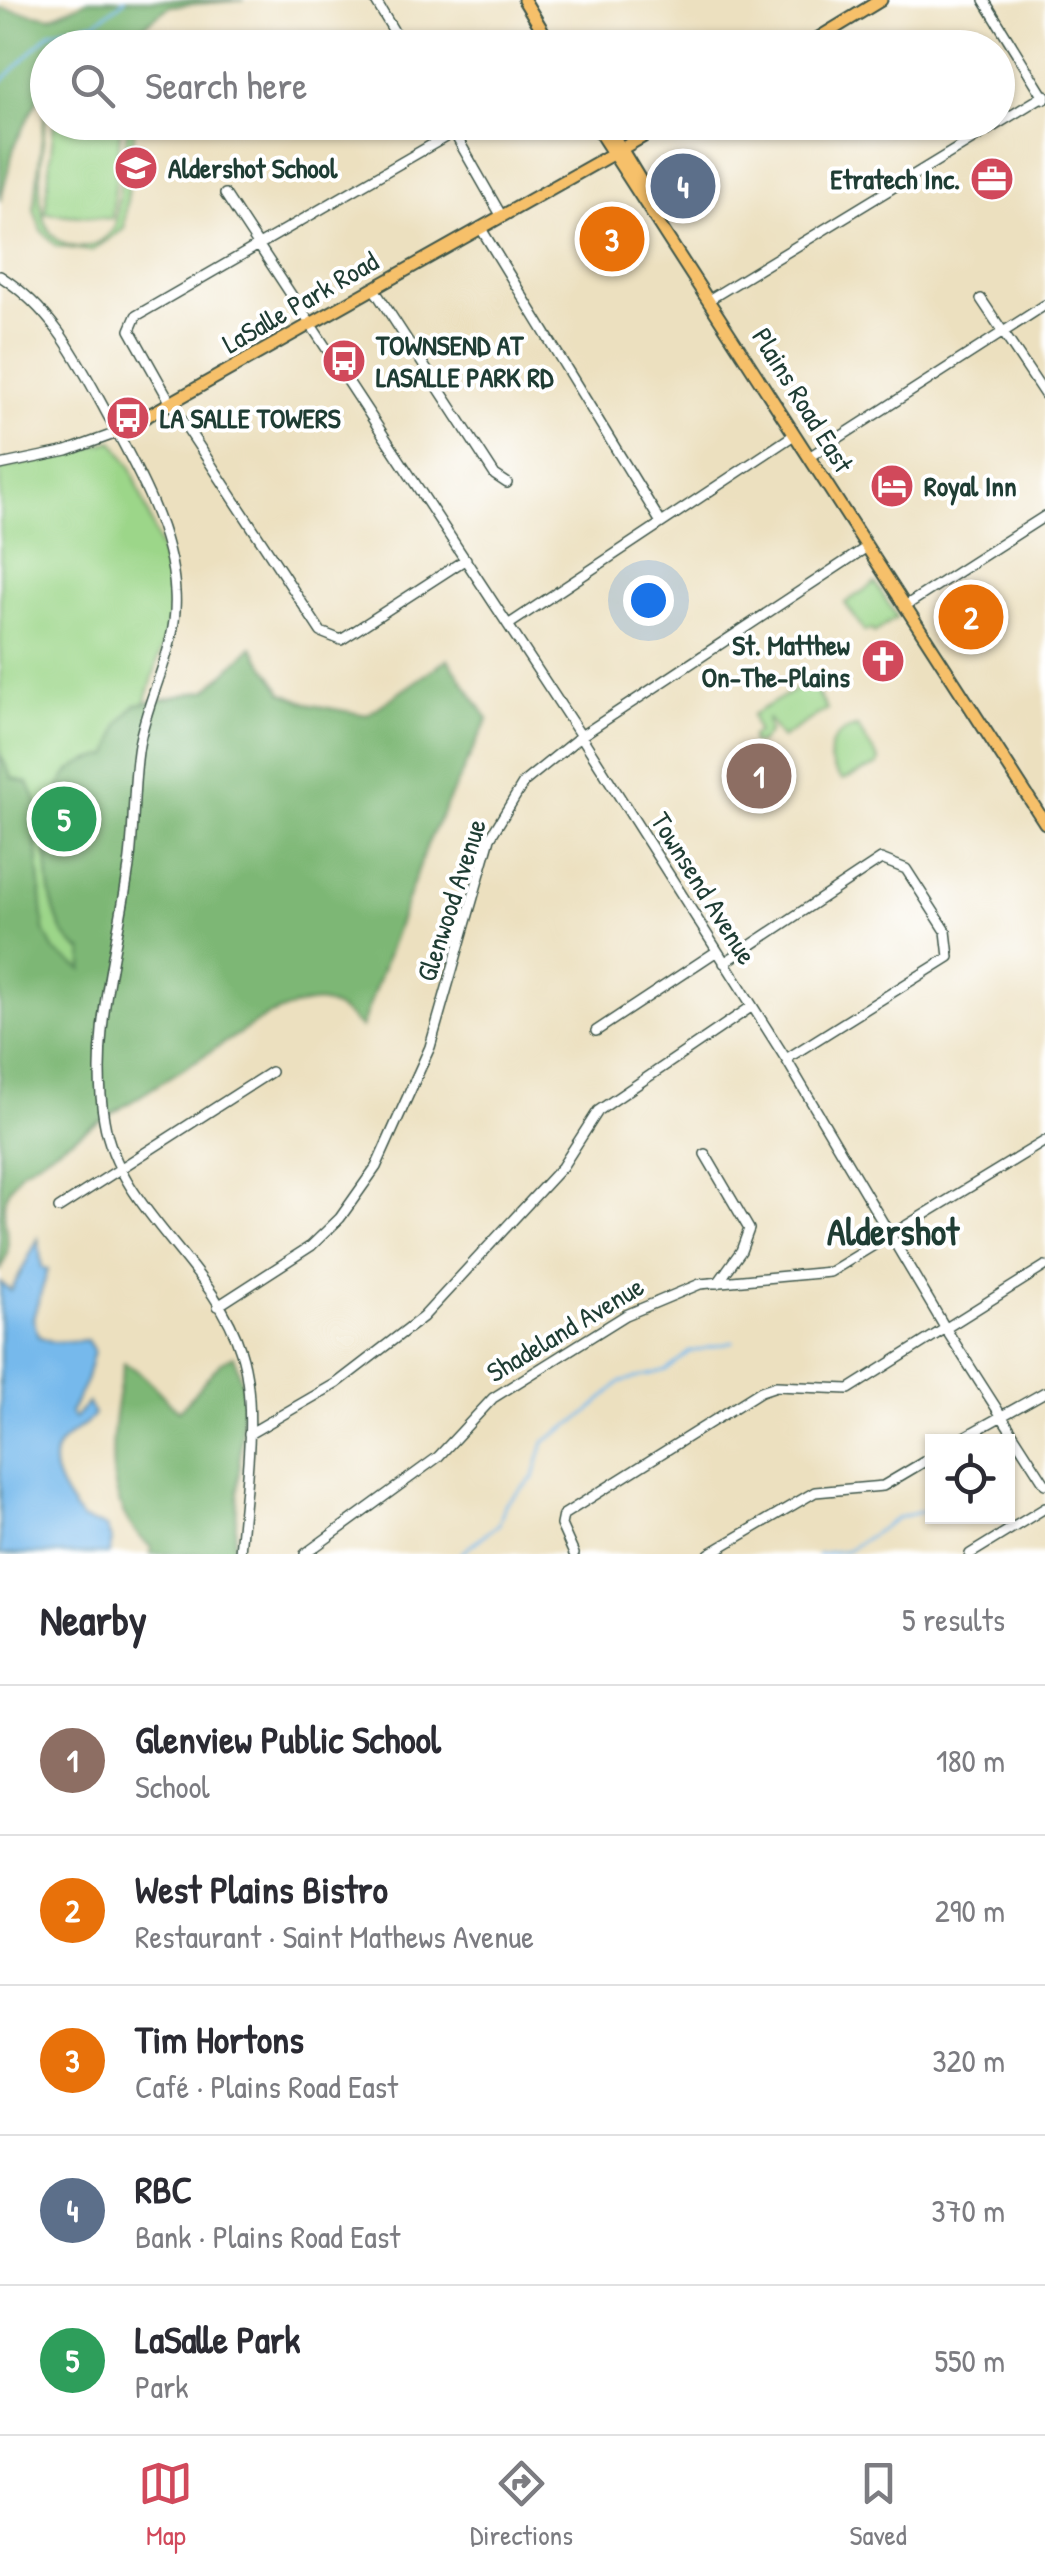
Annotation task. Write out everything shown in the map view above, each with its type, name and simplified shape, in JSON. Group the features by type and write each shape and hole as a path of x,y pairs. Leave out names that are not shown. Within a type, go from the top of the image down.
{"main road":[{"path":"524,0 542,30"},
{"path":"832,30 882,0"},
{"path":"607,140 617,152"},
{"path":"612,140 617,152"},
{"name":"LaSalle Park Road","path":"117,432 172,405 638,140"},
{"name":"Plains Road East","path":"617,152 644,203 650,205 1045,823"}],"street":[{"path":"375,0 393,30"},
{"path":"984,0 1003,30"},
{"path":"1015,50 1044,97 1015,115"},
{"path":"430,140 132,320 131,335 172,405 321,632 341,640 353,634 466,559"},
{"path":"458,140 501,215"},
{"path":"710,300 973,140"},
{"name":"Townsend Avenue","path":"225,194 581,736 786,1060 947,1331 1045,1484"},
{"path":"480,227 660,521"},
{"path":"0,276 33,298 55,322 117,432 167,548 176,605 170,644 139,745 129,871 106,997 101,1098 109,1140 122,1169 218,1306 241,1350 249,1386 249,1434 240,1554"},
{"path":"374,288 495,475 507,483"},
{"path":"981,299 1045,395"},
{"path":"808,457 1045,305"},
{"name":"LaSalle Park Road","path":"0,464 67,451 117,432"},
{"path":"508,625 794,435"},
{"path":"905,606 1045,516"},
{"name":"Glenwood Avenue","path":"218,1306 311,1246 364,1188 422,1072 480,866 500,816 536,770 581,736 867,547"},
{"path":"724,963 881,859 906,868 946,931 949,957 786,1060"},
{"path":"596,1032 717,951"},
{"path":"249,1434 337,1383 423,1318 562,1167 598,1111 752,1007"},
{"path":"59,1208 271,1072"},
{"name":"Shadeland Avenue","path":"305,1554 438,1457 493,1398 626,1315 671,1292 718,1282 830,1272 1045,1141"},
{"path":"705,1154 749,1229 741,1251 718,1282"},
{"path":"574,1554 561,1525 563,1515 761,1391 776,1386 849,1388 947,1331 1045,1266"},
{"path":"970,1434 1045,1392"},
{"path":"709,1554 814,1492 883,1486 925,1460"},
{"path":"970,1554 1045,1508"}],"green space":[{"path":"89,0 245,0 170,6 138,30 30,30 30,114 15,144 0,201 0,8 51,17"},
{"path":"43,140 40,183 47,226 57,240 75,247 98,243 115,227 126,140 133,140 124,229 91,251 56,246 41,230 34,209"},
{"path":"52,140 119,140 112,219 45,213"},
{"path":"113,441 131,467 161,550 170,586 171,617 144,707 124,878 0,1182 0,469"},
{"path":"875,583 897,617 874,633 871,629 865,632 845,603"},
{"path":"252,647 283,693 312,705 367,715 448,659 488,719 427,845 361,1028 327,1004 307,1003 267,1016 21,1171 5,1199 8,1243 0,1269 0,754 12,778 28,783 41,811 36,840 44,930 54,951 83,970 83,951 68,940 51,895 48,839 58,789 77,766 110,755 119,724 135,705 207,690"},
{"path":"810,681 827,709 781,738 767,717 769,732 759,744 752,743 751,736 757,732 752,715"},
{"path":"857,727 879,760 878,765 843,780 831,764 831,748 839,735"},
{"path":"234,1356 244,1390 234,1554 151,1554 151,1547 133,1529 122,1509 115,1486 113,1436 124,1363 147,1379 179,1411 220,1363"}],"water":[{"path":"38,1239 42,1267 48,1270 33,1318 38,1336 53,1342 87,1340 94,1351 86,1381 70,1413 74,1418 88,1403 94,1415 58,1447 56,1476 83,1520 106,1527 112,1541 109,1554 0,1554 0,1282 11,1291"}],"waterway":[{"path":"60,30 96,22 125,0"},
{"path":"0,83 30,53"},
{"path":"460,1554 499,1524 505,1504 534,1477 544,1442 589,1412 620,1382 667,1370 689,1352 733,1342"},
{"path":"818,1554 848,1550 897,1518 925,1511"}],"place":[{"name":"Aldershot School","path":"136,168"},
{"name":"Etratech Inc.","path":"992,179"},
{"name":"RBC","path":"683,186"},
{"name":"Tim Hortons","path":"612,239"},
{"name":"TOWNSEND AT LASALLE PARK RD","path":"344,361"},
{"name":"LA SALLE TOWERS","path":"128,418"},
{"name":"Royal Inn","path":"892,486"},
{"name":"West Plains Bistro","path":"971,617"},
{"name":"St. Matthew On-The-Plains","path":"883,661"},
{"name":"Glenview Public School","path":"759,776"},
{"name":"LaSalle Park","path":"64,819"}],"district":[{"name":"Aldershot","path":"893,1232"}]}
